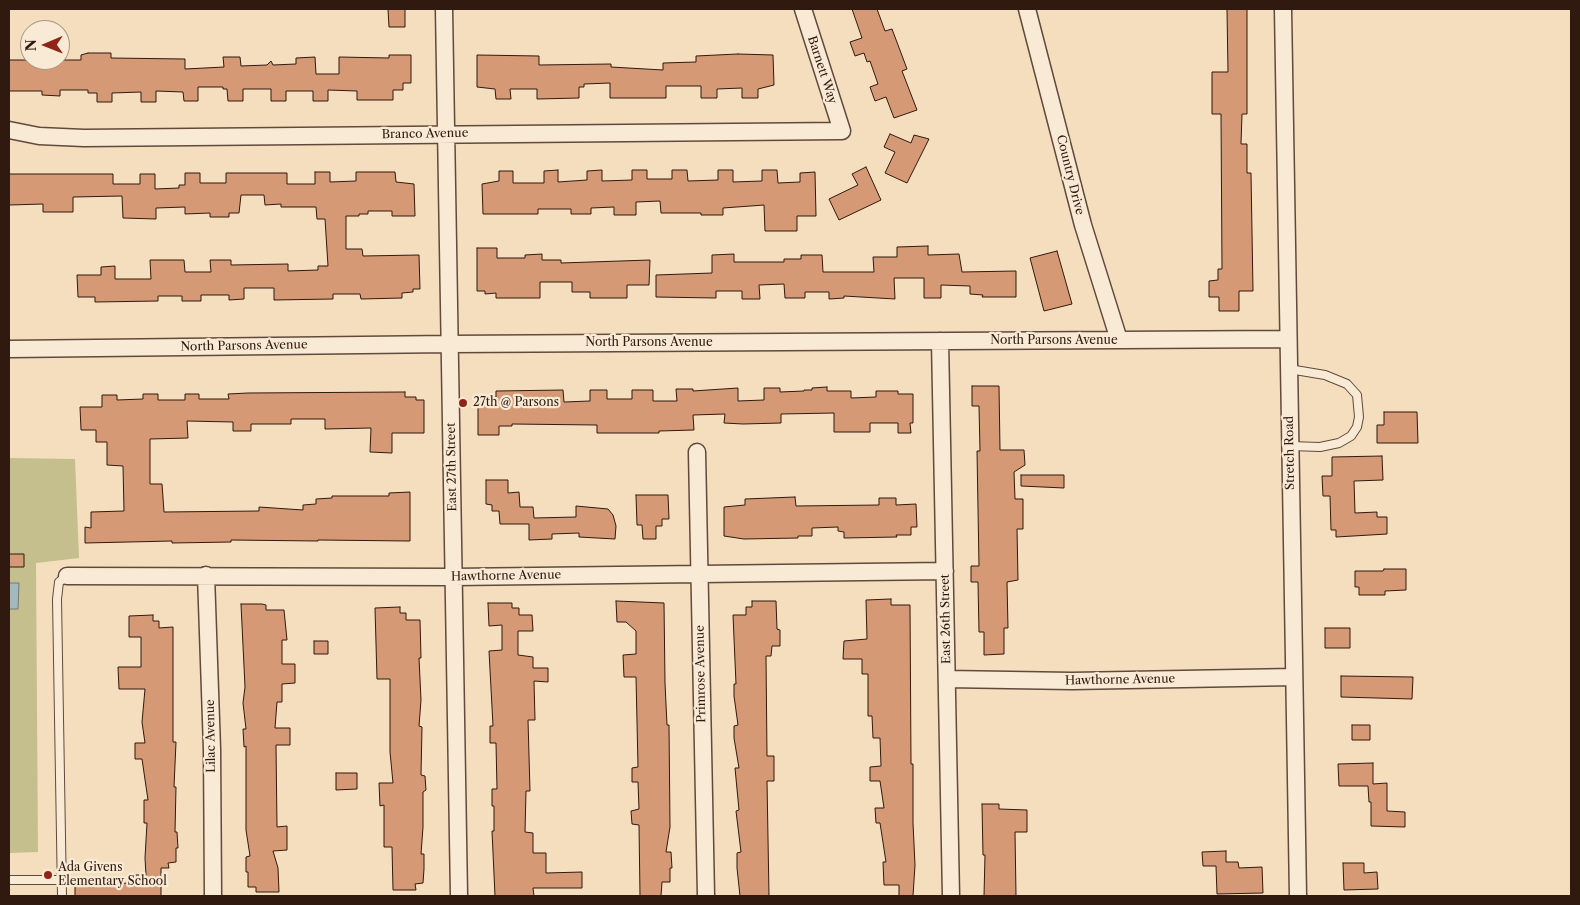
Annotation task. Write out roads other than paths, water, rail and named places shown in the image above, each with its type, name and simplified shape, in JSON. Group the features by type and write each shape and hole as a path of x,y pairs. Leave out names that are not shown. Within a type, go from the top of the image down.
{"street":[{"name":"East 27th Street","path":"444,9 459,896"},
{"name":"Barnett Way","path":"803,9 842,131"},
{"name":"Country Drive","path":"1027,9 1083,225 1119,340"},
{"name":"Stretch Road","path":"1283,9 1298,896"},
{"name":"Branco Avenue","path":"9,130 39,136 84,138 842,131"},
{"name":"North Parsons Avenue","path":"9,349 450,344 1288,340"},
{"name":"East 26th Street","path":"940,341 952,896"},
{"name":"Primrose Avenue","path":"696,452 706,896"},
{"name":"Hawthorne Avenue","path":"66,576 454,577 945,571"},
{"name":"Lilac Avenue","path":"206,575 212,750 213,896"},
{"name":"Hawthorne Avenue","path":"948,680 1072,681 1294,677"}],"lane":[{"path":"1289,369 1312,372 1347,384 1357,395 1359,417 1357,427 1351,436 1339,443 1330,446 1290,446"},
{"path":"62,896 57,600 59,582 66,576"},
{"path":"9,880 62,880"}],"water":[{"path":"9,583 19,583 18,609 9,609"}],"place":[{"name":"27th @ Parsons","path":"463,403"},
{"name":"Ada Givens Elementary School","path":"48,875"}]}
